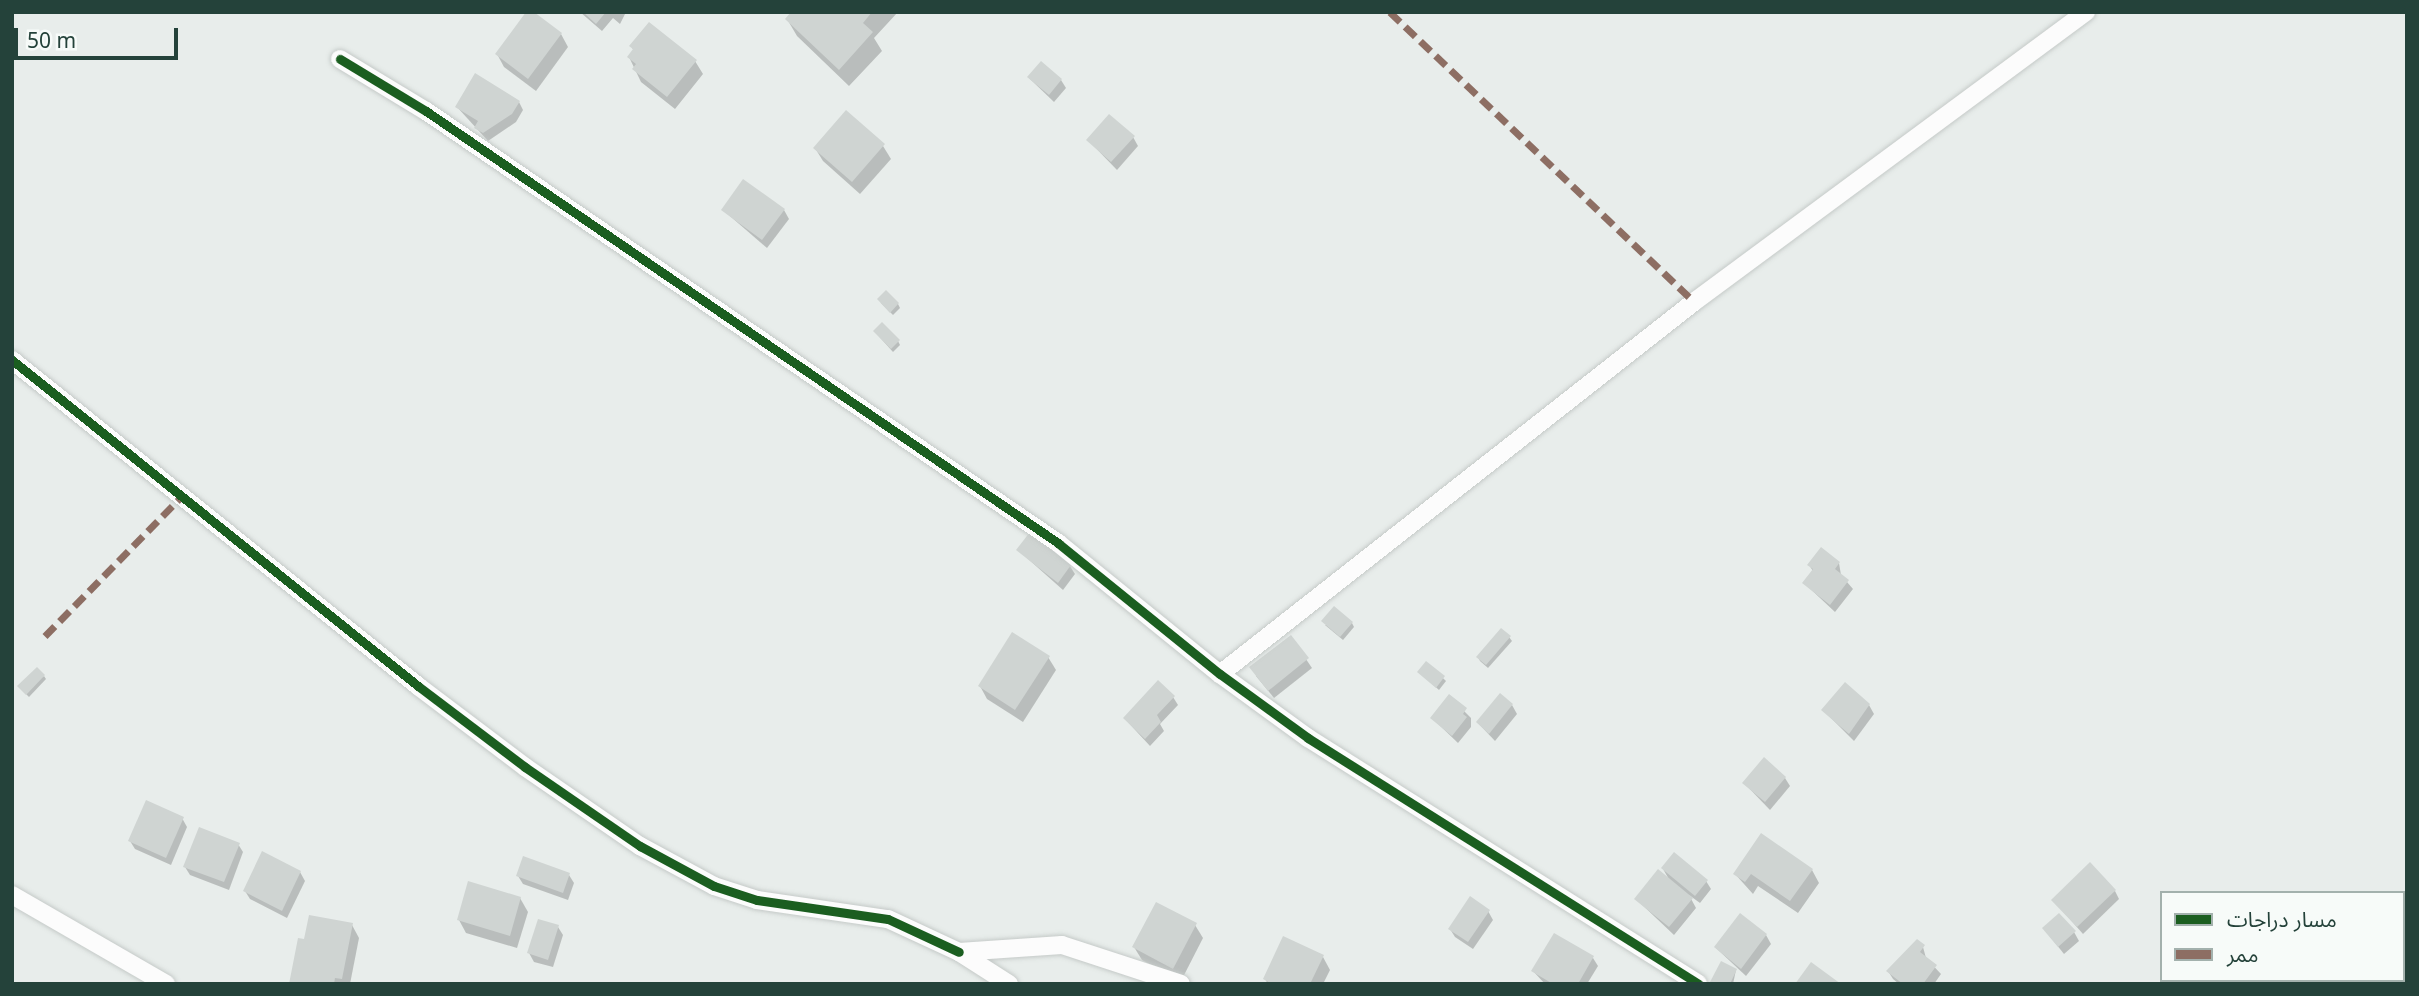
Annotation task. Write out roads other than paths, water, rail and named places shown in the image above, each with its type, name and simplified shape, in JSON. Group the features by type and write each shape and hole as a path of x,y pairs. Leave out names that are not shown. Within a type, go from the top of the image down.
{"street":[{"path":"1220,674 1694,302 1959,110 2086,12"},
{"path":"340,59 426,111 1059,543 1220,674 1308,738 1699,984"},
{"path":"12,360 418,686 525,767 640,846 715,886 746,897 794,908 888,919 959,952 1009,984"},
{"path":"12,895 166,984"},
{"path":"959,952 1062,945 1181,984"}]}
